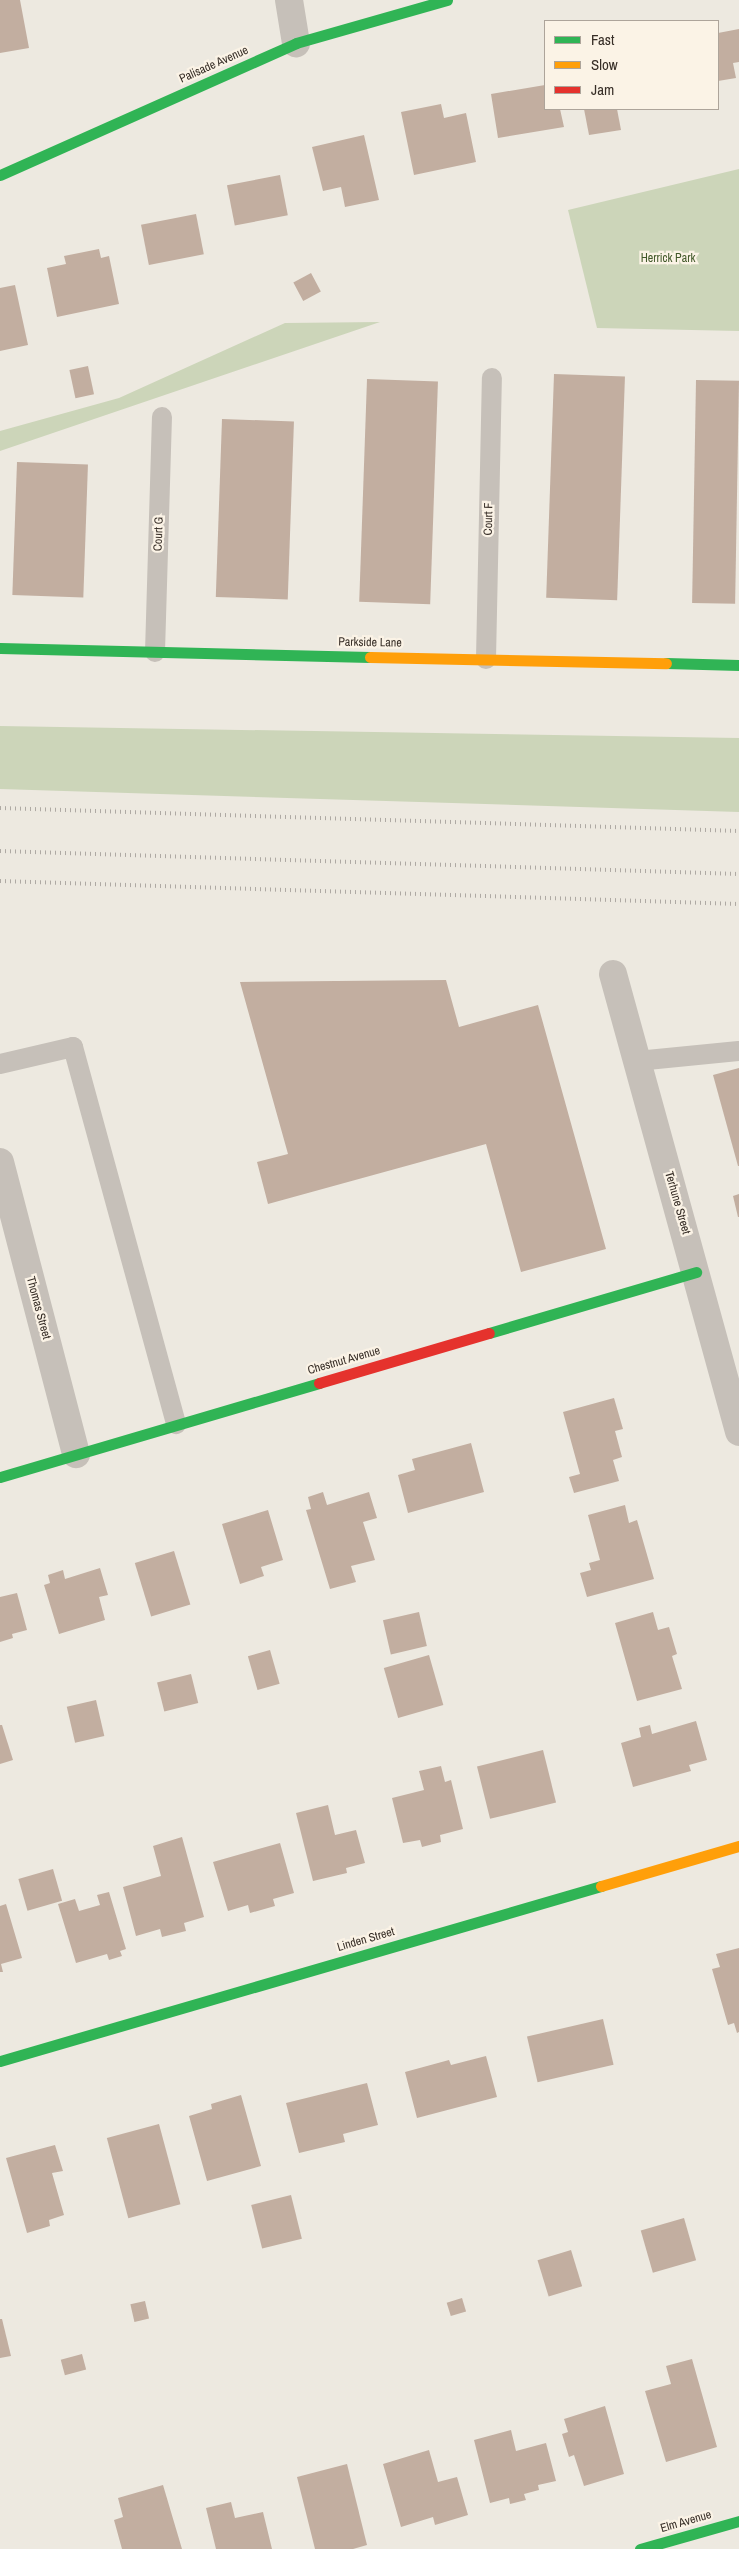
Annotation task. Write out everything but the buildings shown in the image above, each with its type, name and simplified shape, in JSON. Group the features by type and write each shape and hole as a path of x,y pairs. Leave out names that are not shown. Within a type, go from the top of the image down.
{"street":[{"path":"289,0 296,43"},
{"name":"Palisade Avenue","path":"0,175 296,43 447,0"},
{"name":"Parkside Lane","path":"0,648 739,666"},
{"name":"Terhune Street","path":"613,974 739,1432"},
{"name":"Thomas Street","path":"0,1162 76,1454"},
{"name":"Chestnut Avenue","path":"0,1476 696,1272"},
{"name":"Linden Street","path":"0,2061 739,1846"},
{"name":"Elm Avenue","path":"640,2549 739,2521"}],"lane":[{"name":"Court F","path":"486,659 492,378"},
{"name":"Court G","path":"155,652 162,417"},
{"path":"0,1064 73,1047 176,1424"},
{"path":"637,1061 739,1051"}],"green space":[{"name":"Herrick Park","path":"739,169 739,331 597,328 568,210"},
{"path":"380,322 0,451 0,431 119,398 285,323"},
{"path":"0,726 739,738 739,812 0,789"}],"railway":[{"path":"0,808 739,831"},
{"path":"0,851 739,874"},
{"path":"0,881 739,904"}],"traffic: fast":[{"path":"0,175 296,43 447,0"},
{"path":"0,648 370,657"},
{"path":"666,663 739,665"},
{"path":"489,1333 696,1272"},
{"path":"0,1477 319,1383"},
{"path":"0,2061 601,1886"},
{"path":"640,2549 739,2521"}],"traffic: slow":[{"path":"370,657 666,663"},
{"path":"601,1886 739,1846"}],"traffic: jam":[{"path":"319,1383 489,1333"}]}
